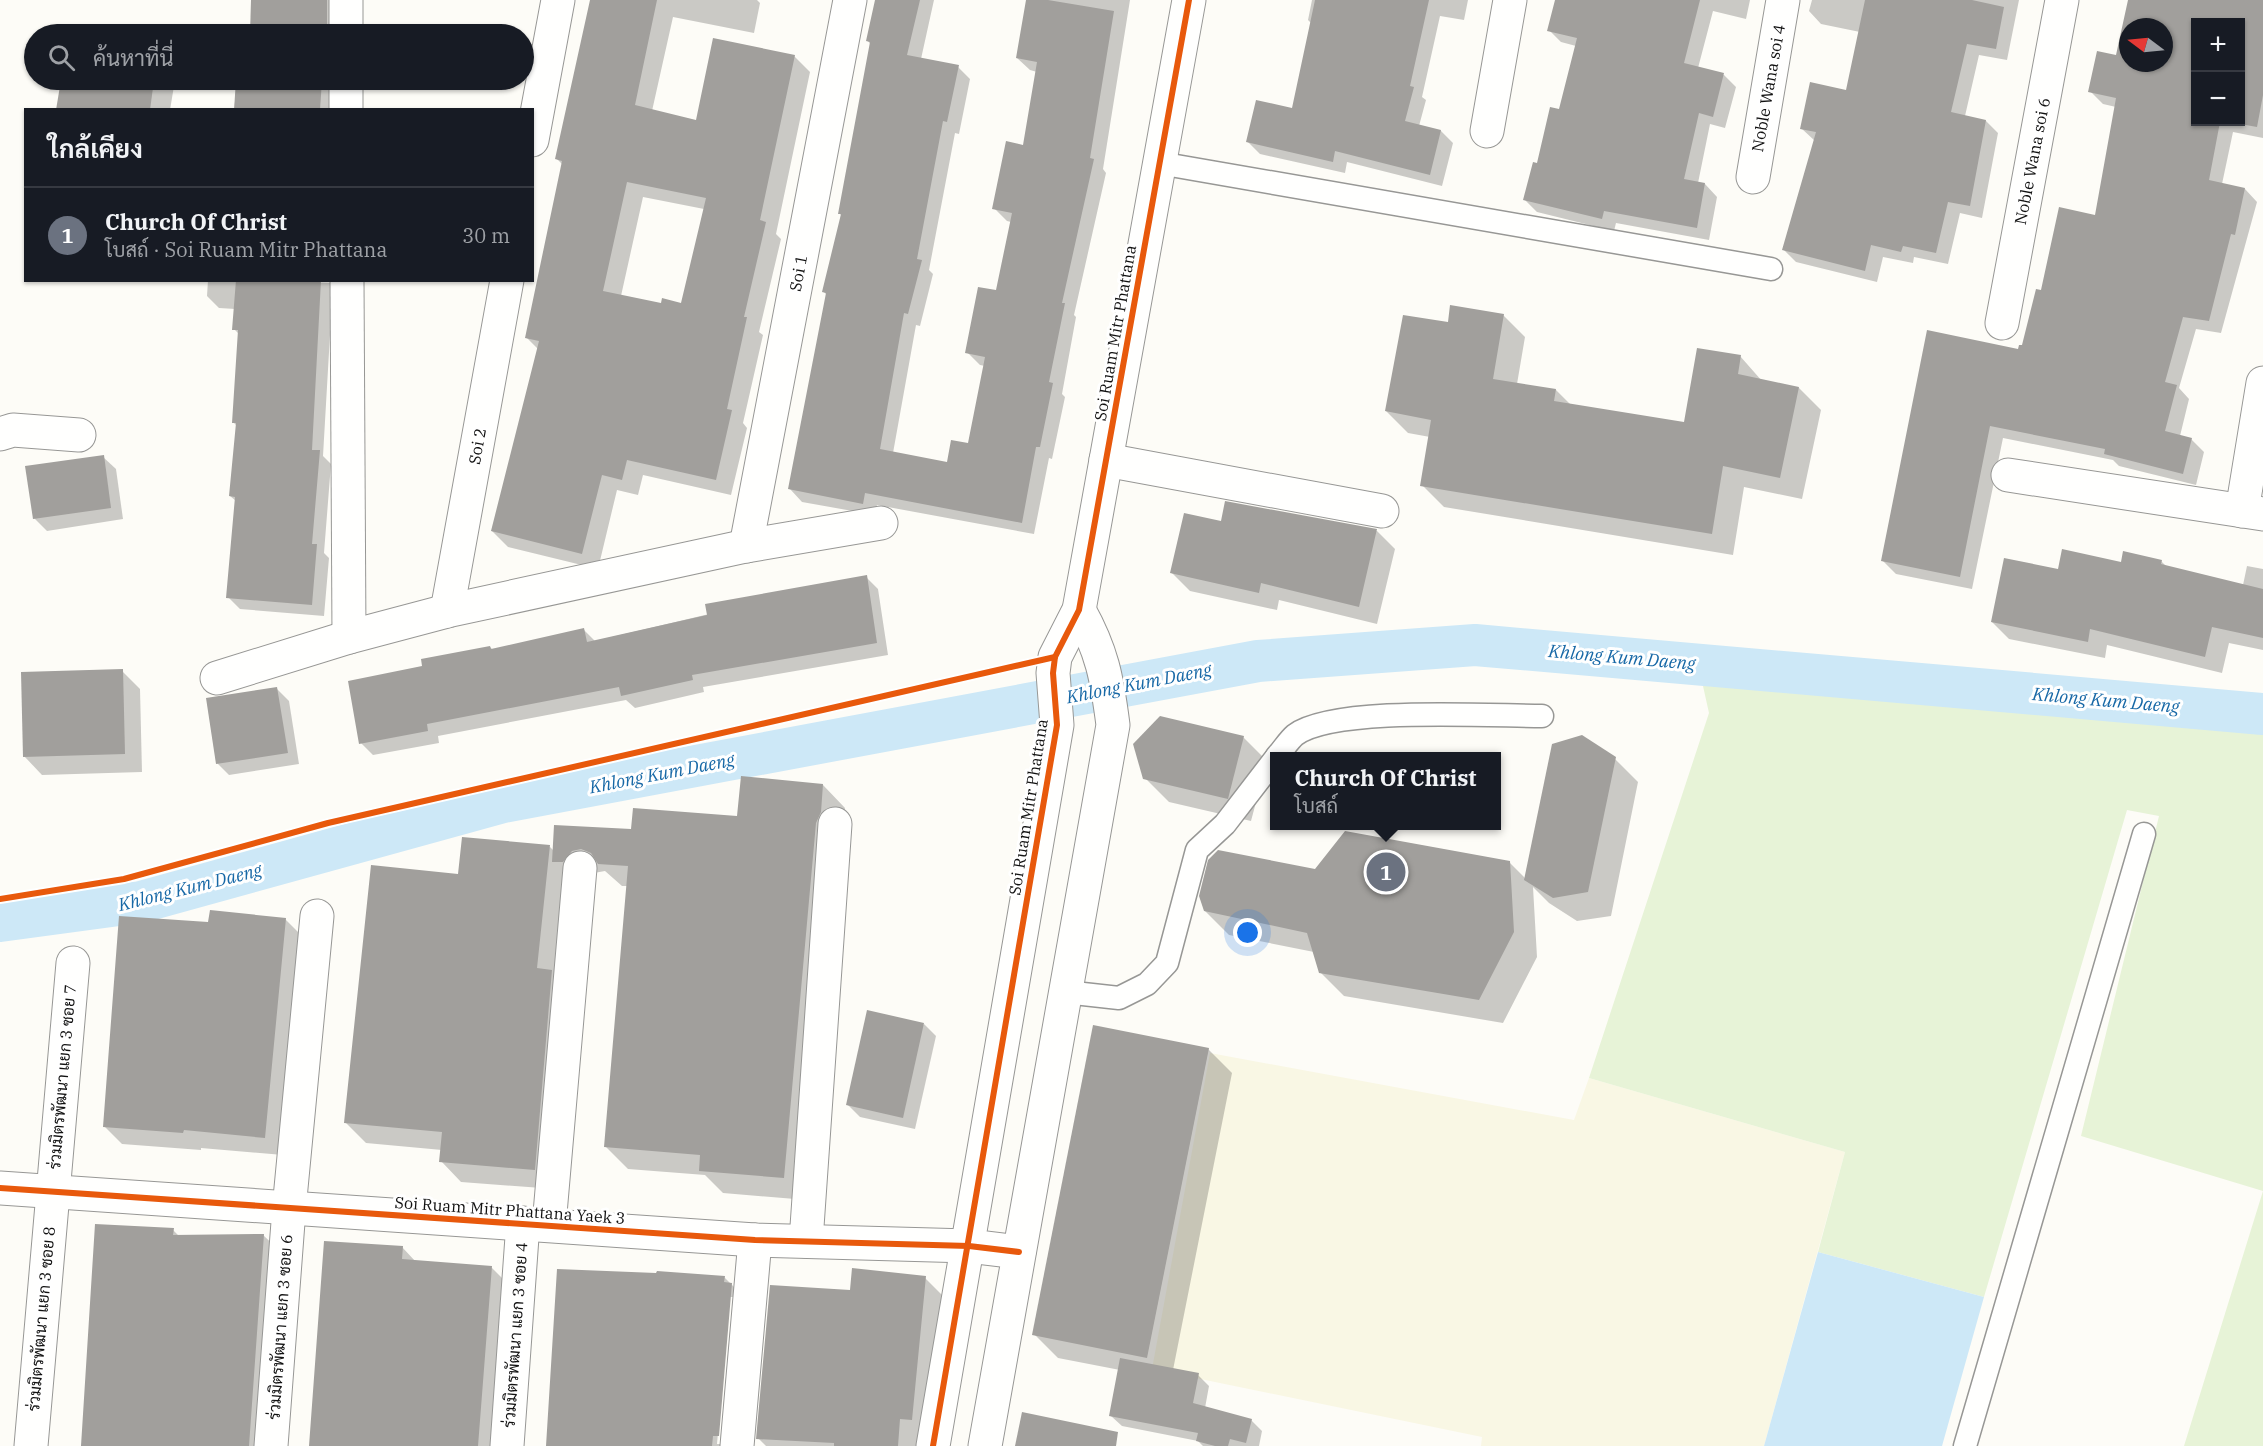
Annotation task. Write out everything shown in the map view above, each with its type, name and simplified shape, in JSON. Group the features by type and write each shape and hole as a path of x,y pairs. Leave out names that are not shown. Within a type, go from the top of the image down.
{"street":[{"path":"346,0 346,24"},
{"path":"534,129 558,0"},
{"name":"Soi 1","path":"747,546 850,0"},
{"name":"Soi Ruam Mitr Phattana","path":"933,1446 1058,725 1053,673 1055,657 1079,610 1189,0"},
{"path":"1487,131 1510,0"},
{"name":"Noble Wana soi 4","path":"1753,177 1783,0"},
{"name":"Noble Wana soi 6","path":"2002,323 2062,0"},
{"path":"346,90 346,108"},
{"path":"347,282 349,637"},
{"name":"Soi 2","path":"447,610 507,282"},
{"path":"2008,476 2253,512 2263,383"},
{"path":"0,434 13,430 79,435"},
{"path":"1106,460 1382,511"},
{"path":"217,678 349,637 447,610 747,546 881,524"},
{"path":"985,1446 1113,724 1105,668 1096,641 1079,610"},
{"path":"806,1241 835,824"},
{"name":"ร่วมมิตรพัฒนา แยก 3 ซอย 4","path":"507,1446 580,868"},
{"name":"ร่วมมิตรพัฒนา แยก 3 ซอย 6","path":"271,1446 317,916"},
{"name":"ร่วมมิตรพัฒนา แยก 3 ซอย 7","path":"51,1191 73,963"},
{"name":"Soi Ruam Mitr Phattana Yaek 3","path":"0,1188 755,1240 969,1246 1019,1252"},
{"name":"ร่วมมิตรพัฒนา แยก 3 ซอย 8","path":"31,1446 51,1191"},
{"path":"737,1446 755,1240"}],"lane":[{"path":"1159,164 1771,269"},
{"path":"1281,752 1296,735 1332,721 1372,716 1542,716"},
{"path":"1065,992 1119,998 1147,984 1167,963 1197,850 1225,824 1270,766"},
{"path":"1965,1446 2144,834"}],"shaded area":[{"path":"1210,1053 1574,1120 1589,1078 1845,1152 1764,1446 1481,1446 1482,1437 1152,1369"}],"green space":[{"path":"1701,677 2263,733 2263,1191 2081,1136 2159,816 2127,810 1984,1297 1818,1252 1845,1152 1589,1078 1709,713"},
{"path":"2263,1191 2263,1446 2184,1446"}],"water":[{"path":"1818,1252 1984,1297 1942,1446 1764,1446"}],"building":[{"path":"251,0 327,0 327,24 250,24"},
{"path":"590,0 657,0 635,105 696,120 713,38 795,55 760,220 766,222 744,317 747,317 727,409 732,410 716,480 627,460 622,480 602,475 582,554 491,531 539,341 525,338 562,161 555,159","holes":["627,182 706,198 681,303 662,298 661,303 603,291"]},
{"path":"875,0 920,0 907,55 959,65 947,122 943,121 917,259 922,260 908,314 904,313 880,449 947,462 951,440 968,443 985,357 965,353 978,287 996,290 1012,213 992,209 1006,141 1023,145 1037,62 1016,58 1026,0 1048,0 1114,11 1090,158 1094,159 1062,303 1065,303 1049,382 1053,383 1040,447 1036,447 1022,523 865,493 863,504 788,489 826,293 822,292 841,214 838,214 870,42 866,41"},
{"path":"1315,0 1429,0 1410,86 1414,87 1405,121 1441,130 1430,175 1335,151 1333,162 1246,142 1256,100 1292,108"},
{"path":"1555,0 1700,0 1684,63 1724,73 1713,117 1699,113 1684,179 1705,183 1697,228 1604,211 1602,219 1523,200 1533,162 1537,163 1550,107 1559,109 1577,38 1547,31"},
{"path":"1865,0 1972,0 2004,7 1996,49 1967,44 1951,112 1986,120 1970,206 1948,202 1936,253 1903,246 1901,252 1871,245 1865,271 1782,250 1816,132 1800,129 1810,82 1846,90"},
{"path":"2128,0 2263,0 2263,95 2257,127 2245,125 2245,18 2191,18 2191,126 2219,126 2209,180 2245,188 2235,235 2231,234 2209,321 2183,317 2165,382 2177,385 2165,431 2192,438 2183,474 2104,454 2105,449 1990,426 1960,577 1881,561 1927,330 2018,349 2019,345 2022,345 2036,289 2041,290 2059,207 2095,215 2116,98 2088,92 2097,51 2116,55 2119,41 2119,72 2173,72 2173,18 2124,18"},
{"path":"59,90 153,90 150,108 56,108"},
{"path":"235,90 321,90 320,108 234,108"},
{"path":"236,282 321,282 312,450 320,450 312,544 317,544 312,605 226,598 235,497 229,496 236,423 232,423 238,330 232,330"},
{"path":"1450,305 1504,314 1493,379 1556,389 1554,401 1684,422 1697,348 1741,355 1738,374 1799,387 1780,478 1723,466 1712,534 1420,486 1431,420 1385,411 1403,315 1448,322"},
{"path":"104,455 111,508 33,519 25,466"},
{"path":"1225,501 1377,529 1359,607 1261,583 1259,593 1170,573 1184,513 1221,521"},
{"path":"2062,549 2121,562 2123,551 2162,560 2161,564 2263,589 2263,638 2212,627 2205,657 2090,629 2088,642 1991,622 2004,558 2058,569"},
{"path":"867,575 877,643 692,675 693,680 621,696 619,687 427,724 428,731 359,744 348,681 422,666 421,659 490,646 491,649 584,628 587,642 707,615 705,604"},
{"path":"123,669 125,754 23,757 21,672"},
{"path":"277,687 288,753 216,764 206,698"},
{"path":"1160,716 1244,736 1228,799 1143,779 1133,744"},
{"path":"1582,735 1616,757 1588,892 1553,898 1524,880 1552,744"},
{"path":"741,776 823,784 821,812 816,823 784,1178 699,1171 700,1155 604,1147 628,866 598,864 591,853 581,849 572,851 563,862 552,862 554,825 631,829 633,808 737,816"},
{"path":"1345,831 1510,861 1514,932 1479,1000 1319,973 1307,933 1204,911 1199,896 1208,860 1218,850 1315,869"},
{"path":"462,837 550,845 537,968 552,970 535,1170 439,1162 442,1132 344,1123 371,865 458,874"},
{"path":"210,910 286,918 265,1138 184,1130 183,1133 103,1127 119,916 208,922"},
{"path":"867,1010 924,1023 903,1118 846,1105"},
{"path":"1093,1025 1209,1048 1147,1358 1032,1335"},
{"path":"95,1224 174,1228 173,1235 264,1234 249,1446 81,1446"},
{"path":"324,1241 403,1246 402,1259 492,1266 478,1446 309,1446"},
{"path":"852,1268 926,1276 912,1420 900,1419 898,1446 834,1446 834,1443 756,1439 770,1285 850,1290"},
{"path":"557,1269 656,1273 657,1271 725,1276 724,1282 732,1283 719,1436 713,1436 712,1446 546,1446"},
{"path":"1120,1358 1199,1373 1193,1403 1252,1419 1246,1443 1230,1439 1228,1446 1215,1446 1196,1441 1198,1433 1109,1416"},
{"path":"1022,1412 1118,1432 1116,1446 1015,1446"}],"waterway":[{"name":"Khlong Kum Daeng","path":"0,921 141,902 503,802 1258,661 1475,645 2263,714"}],"cycle path":[{"path":"933,1446 1057,725 1053,673 1055,657 1079,610 1189,0"},
{"path":"0,899 124,879 328,823 1055,657"},
{"path":"0,1188 755,1240 969,1246 1019,1252"}],"place":[{"name":"Church Of Christ","path":"1386,872"}]}
